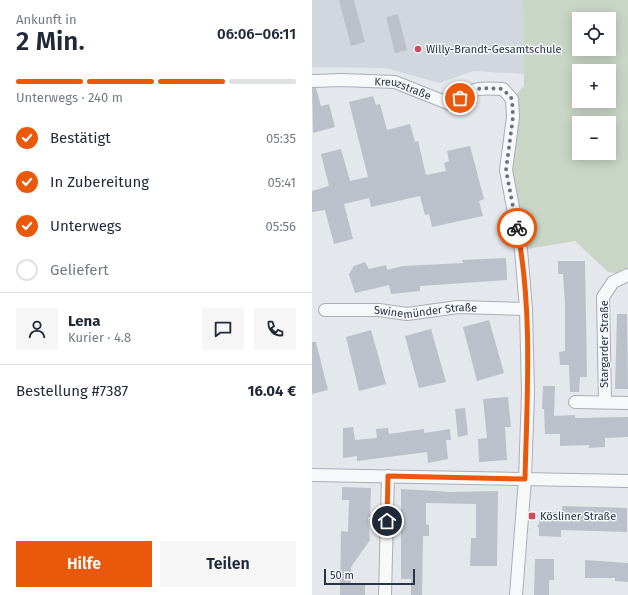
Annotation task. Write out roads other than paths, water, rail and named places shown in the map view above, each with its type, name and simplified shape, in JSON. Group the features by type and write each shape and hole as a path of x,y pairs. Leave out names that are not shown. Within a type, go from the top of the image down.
{"street":[{"name":"Kreuzstraße","path":"312,81 342,80 395,82 450,104 473,89 481,88 503,89 512,99 513,117 506,170 521,250 526,309 528,393 525,479 516,595"},
{"name":"Stargarder Straße","path":"605,402 603,297 613,282 628,275"},
{"name":"Swinemünder Straße","path":"325,310 379,310 407,314 458,307 526,309"},
{"name":"Stargarder Straße","path":"575,402 628,403"},
{"path":"312,475 628,481"},
{"path":"385,595 388,476"}],"place":[{"name":"Willy-Brandt-Gesamtschule","path":"418,49"},
{"name":"Kösliner Straße","path":"532,516"}]}
